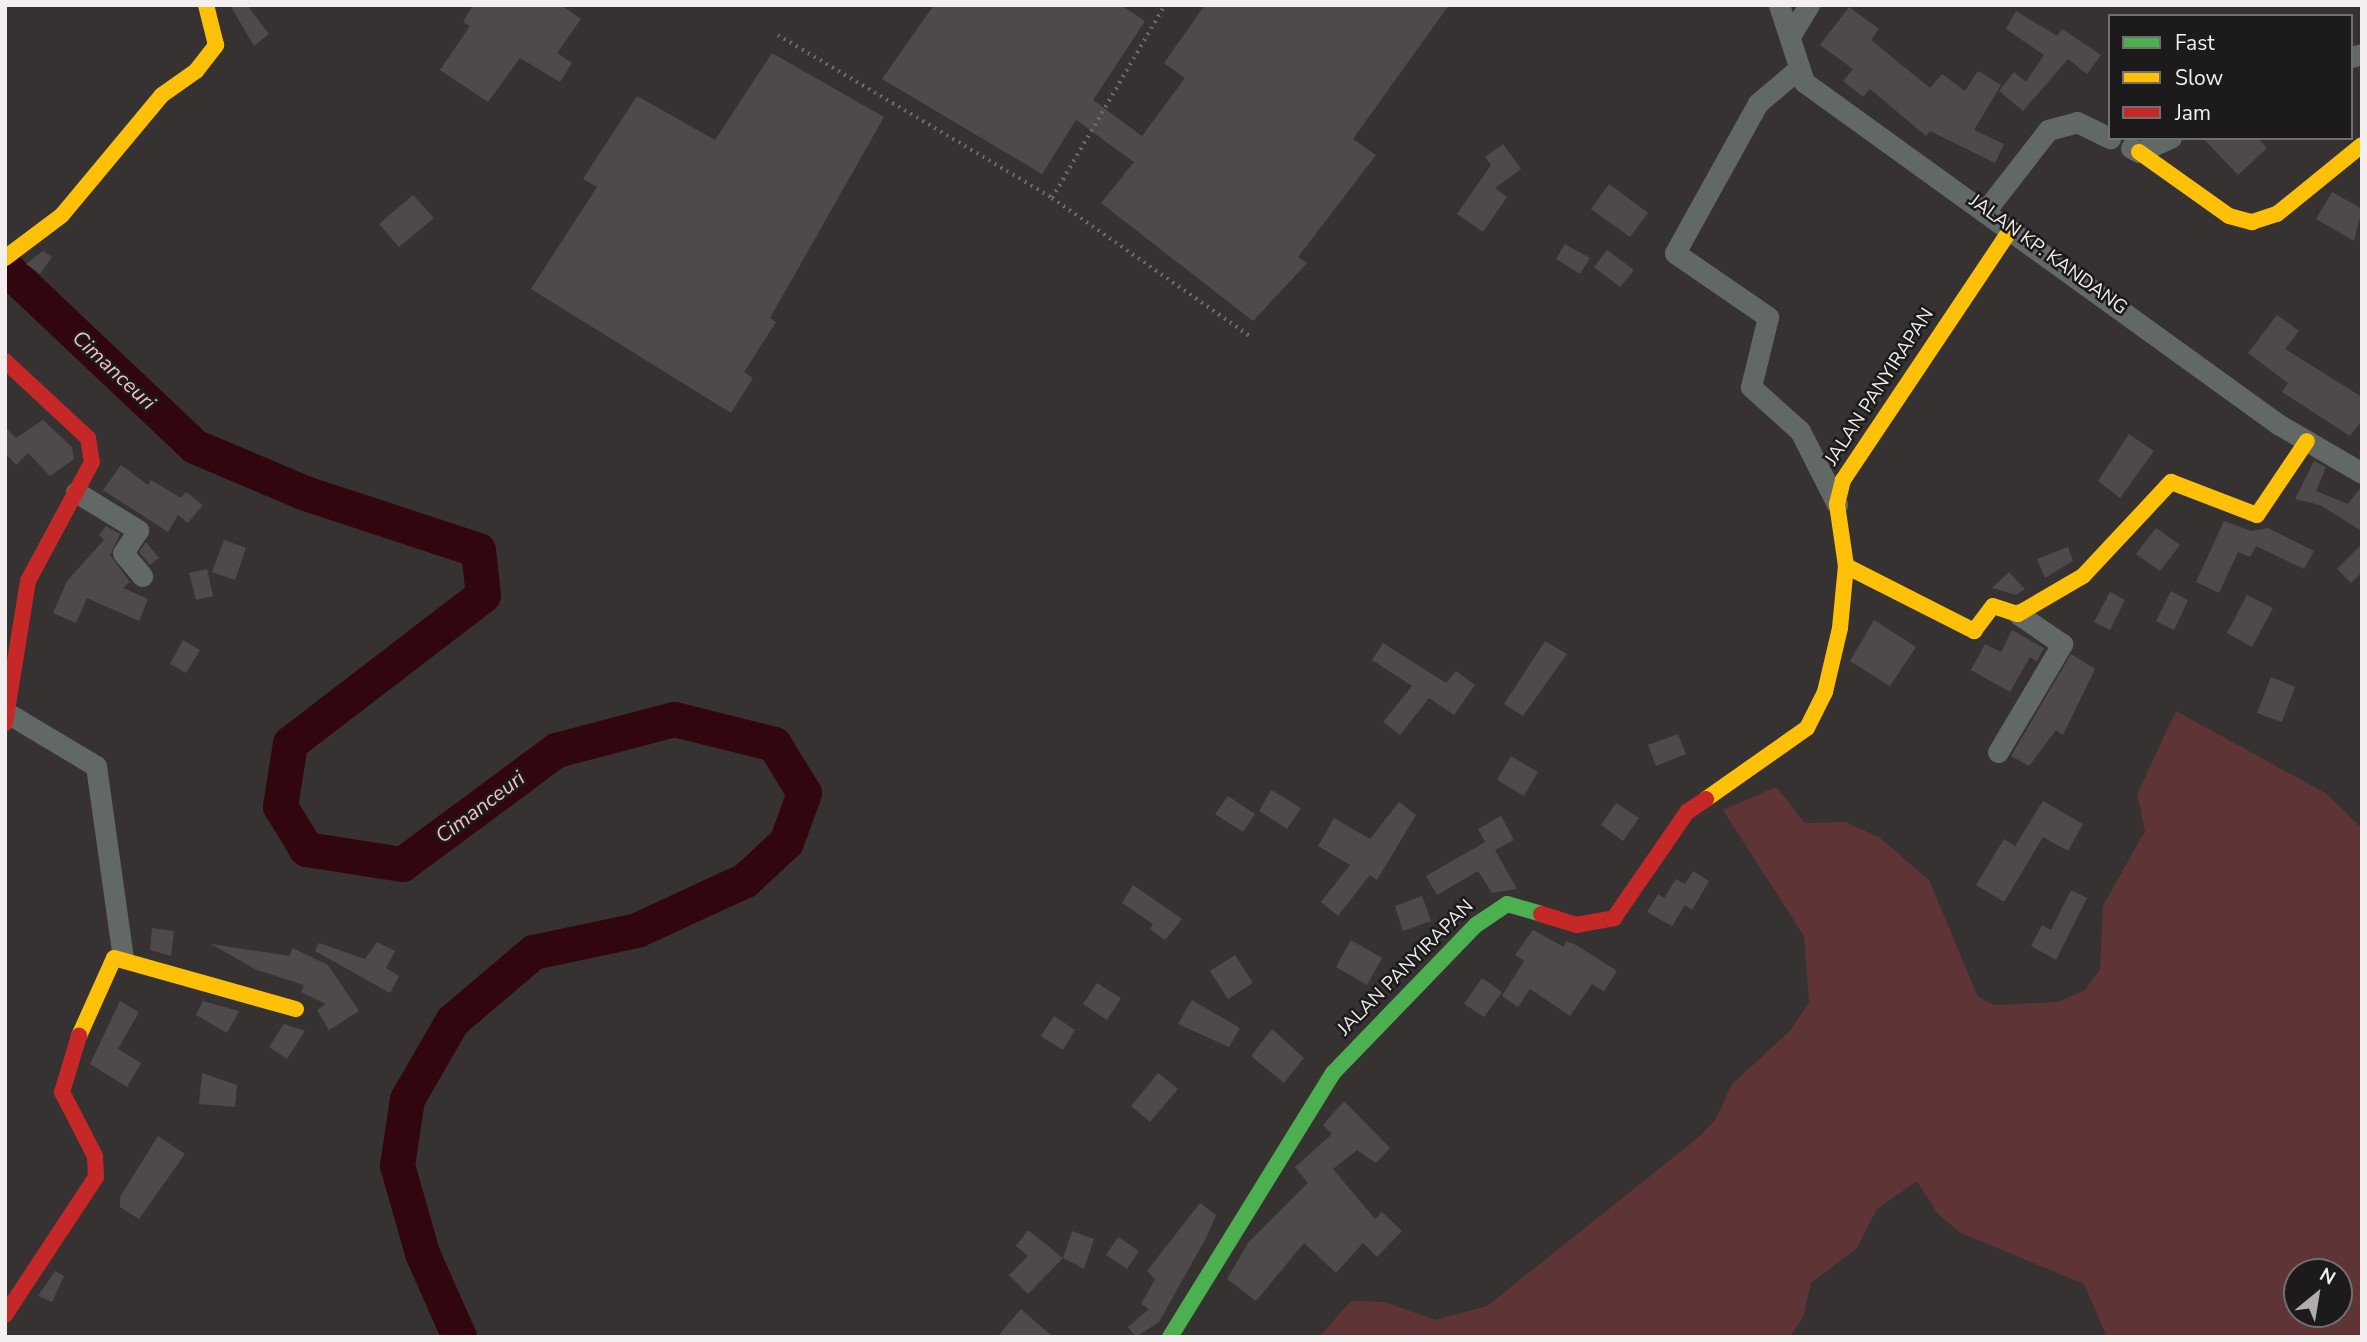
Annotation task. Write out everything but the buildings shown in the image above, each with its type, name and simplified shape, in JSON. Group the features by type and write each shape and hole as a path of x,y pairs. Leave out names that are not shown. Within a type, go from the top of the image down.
{"street":[{"path":"11,254 62,215 155,101 185,81 216,45 206,5"},
{"path":"1779,5 1792,33 1796,71 1758,103 1675,253 1768,317 1751,387 1800,432 1837,504"},
{"path":"1792,33 1809,5"},
{"name":"JALAN KP. KANDANG","path":"1796,71 2307,441 2362,473"},
{"path":"1986,210 2048,130 2077,122 2108,137"},
{"path":"2114,140 2139,152 2229,216 2252,222 2277,214 2362,145"},
{"path":"2139,152 2166,140"},
{"name":"JALAN PANYIRAPAN","path":"1170,1337 1333,1073 1476,925 1507,904 1576,925 1614,918 1687,811 1807,727 1825,692 1846,566 1837,504 1843,480 1875,428 2012,228"},
{"path":"5,360 88,438 92,462 28,582 7,719 96,766 123,957"},
{"path":"2018,614 2083,576 2171,482 2258,515 2307,441"},
{"path":"76,492 138,530 123,553 142,576"},
{"path":"1846,566 1970,631 1993,606 2018,614 2062,644 1998,752"},
{"path":"5,1315 96,1177 95,1156 67,1109 63,1075 114,958 123,957 296,1009"}],"path":[{"path":"1052,198 1165,5"},
{"path":"778,35 1052,198 1251,337"}],"shaded area":[{"path":"2176,711 2325,793 2362,828 2362,1337 2107,1337 2084,1284 1961,1233 1938,1214 1917,1181 1877,1209 1856,1249 1811,1283 1803,1317 1790,1337 1319,1337 1351,1301 1385,1302 1435,1320 1487,1306 1699,1137 1716,1119 1732,1084 1791,1030 1809,1002 1804,936 1723,810 1776,787 1805,823 1846,822 1880,838 1929,880 1978,997 1994,1005 2058,1002 2085,990 2100,970 2103,906 2145,831 2137,794"}],"waterway":[{"name":"Cimanceuri","path":"5,267 194,446 305,493 478,550 483,595 290,743 280,806 306,849 402,864 556,750 674,719 774,744 804,793 786,842 745,880 637,930 533,952 452,1021 407,1099 397,1165 422,1253 459,1337"}],"traffic: fast":[{"path":"1170,1337 1333,1073 1476,925 1507,904 1541,914"}],"traffic: slow":[{"path":"5,258 62,215 162,95 196,71 216,45 206,5"},
{"path":"2139,152 2229,216 2252,222 2277,214 2362,145"},
{"path":"1706,799 1807,728 1825,692 1840,628 1846,566 1837,504 1843,480 2012,228"},
{"path":"1846,566 1974,631 1993,606 2018,614 2083,576 2171,482 2257,515 2307,441"},
{"path":"79,1036 114,958 296,1009"}],"traffic: jam":[{"path":"5,361 88,438 92,462 28,581 5,723"},
{"path":"1541,914 1576,925 1614,918 1687,812 1706,799"},
{"path":"5,1315 96,1177 95,1156 62,1092 79,1036"}]}
